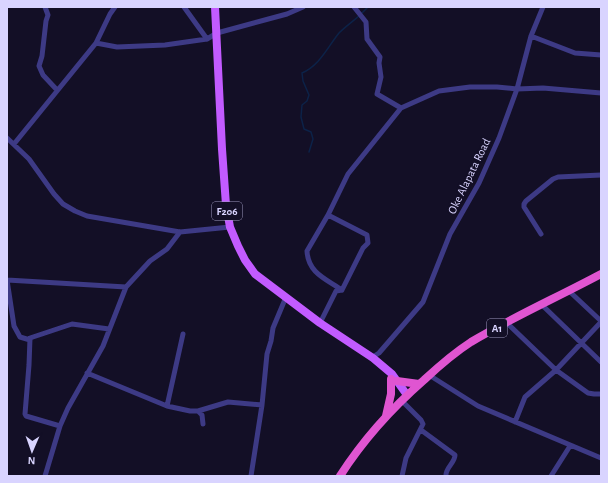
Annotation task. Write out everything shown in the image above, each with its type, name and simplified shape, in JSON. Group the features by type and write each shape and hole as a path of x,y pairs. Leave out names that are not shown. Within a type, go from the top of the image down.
{"highway":[{"name":"A1","path":"340,476 370,433 404,398 445,361 471,343 601,274"},
{"path":"385,418 394,380 419,384"}],"main road":[{"name":"F206","path":"215,7 226,205 230,227 245,260 255,274 320,323 387,370 404,398"}],"street":[{"path":"45,7 48,15 42,56 39,66 43,75 57,90"},
{"path":"14,144 96,43 115,7"},
{"path":"184,7 207,39"},
{"path":"96,43 117,47 130,47 165,45 207,39 217,33 287,14 303,7"},
{"path":"354,7 366,22 367,39 380,57 379,63 381,77 377,94 401,108"},
{"name":"Oke Alapata Road","path":"368,356 379,353 423,302 450,234 479,183 506,120 517,89 532,36 543,7"},
{"path":"532,36 575,53 601,55"},
{"path":"342,290 315,273 307,256 307,251 328,216 348,174 401,108 439,91 470,87 517,89 543,88 601,93"},
{"path":"7,138 29,159 63,204 87,216 180,232 230,227"},
{"path":"541,234 524,207 526,201 553,179 558,177 601,175"},
{"path":"328,216 367,235 368,243 363,248 342,290"},
{"path":"45,476 60,426 68,408 103,346 126,287 150,261 168,249 180,232"},
{"path":"30,340 20,337 14,326 7,280 126,287"},
{"path":"320,323 336,291 342,290"},
{"path":"515,422 525,397 556,370 601,322 569,291"},
{"path":"251,476 262,405 267,354 273,328 286,297"},
{"path":"542,305 601,362"},
{"path":"507,323 556,370 588,393 601,394"},
{"path":"60,426 26,416 25,414 30,338 72,324 109,329"},
{"path":"167,406 183,334"},
{"path":"87,373 167,406 190,411 198,411 228,402 262,405"},
{"path":"429,375 478,406 601,458"},
{"path":"402,476 408,453 421,430 423,422 404,398"},
{"path":"198,411 202,415 203,424"},
{"path":"421,430 455,455 455,459 445,473 446,476"},
{"path":"551,476 570,446"}],"waterway":[{"path":"361,14 368,7"},
{"path":"309,152 313,139 311,132 304,129 301,117 302,105 307,101 309,95 303,81 302,73 314,65 323,56 339,33 359,16"}]}
